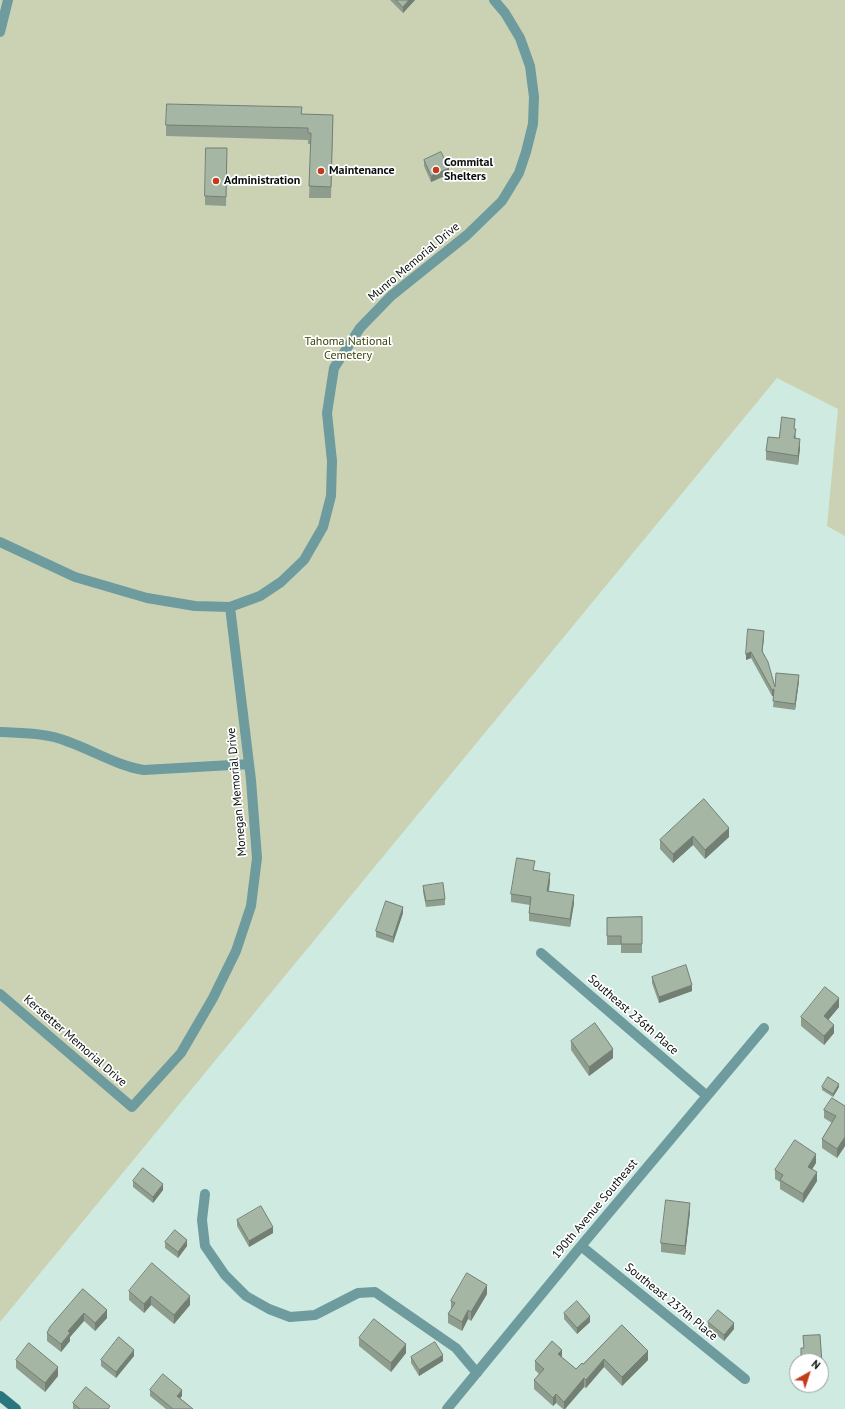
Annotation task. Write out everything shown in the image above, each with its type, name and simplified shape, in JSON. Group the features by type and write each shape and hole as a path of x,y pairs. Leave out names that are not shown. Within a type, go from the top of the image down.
{"main road":[{"path":"0,1396 16,1409"}],"street":[{"path":"0,32 8,0"},
{"name":"Munro Memorial Drive","path":"0,542 75,577 147,598 195,606 230,607 260,596 281,582 304,560 323,527 331,496 332,461 327,413 334,368 360,328 391,296 467,234 502,201 519,173 533,124 534,97 530,66 520,38 505,13 494,0"},
{"name":"Monegan Memorial Drive","path":"132,1107 181,1053 213,998 236,951 251,906 257,858 249,764 230,607"},
{"path":"0,732 41,733 69,741 132,768 144,770 249,764"},
{"name":"Southeast 236th Place","path":"541,953 707,1096"},
{"name":"Kerstetter Memorial Drive","path":"0,994 132,1107"},
{"name":"190th Avenue Southeast","path":"447,1409 581,1246 764,1028"},
{"path":"205,1194 202,1220 205,1246 225,1275 246,1296 269,1309 290,1317 315,1315 358,1292 375,1292 456,1348 477,1373"},
{"name":"Southeast 237th Place","path":"581,1246 745,1379"}],"green space":[{"name":"Tahoma National Cemetery","path":"0,0 845,0 845,536 827,526 838,409 777,378 0,1322"}],"building":[{"path":"396,0 409,0 403,7"},
{"path":"167,104 302,107 301,114 333,115 331,187 309,186 311,133 308,133 308,128 166,125"},
{"name":"Administration","path":"206,148 227,148 226,197 205,196"},
{"path":"441,152 449,168 431,176 424,160"},
{"path":"782,417 795,419 794,429 796,429 794,438 800,439 798,456 766,451 768,437 779,438"},
{"path":"748,629 764,631 762,651 768,662 775,687 776,673 799,675 795,704 773,701 774,689 772,690 751,652 746,654"},
{"path":"704,799 729,828 705,850 693,836 673,854 660,840"},
{"path":"517,858 535,861 533,870 550,873 547,891 574,895 570,919 529,913 531,897 511,894"},
{"path":"443,883 445,899 426,901 423,886"},
{"path":"386,901 403,907 393,937 376,931"},
{"path":"642,917 642,944 621,944 621,936 607,936 607,918"},
{"path":"686,965 692,985 659,997 652,977"},
{"path":"825,987 839,998 824,1016 834,1025 824,1036 801,1017"},
{"path":"595,1023 613,1049 589,1067 571,1041"},
{"path":"828,1077 839,1084 833,1094 822,1087"},
{"path":"832,1098 845,1106 845,1137 837,1149 822,1139 836,1116 824,1110"},
{"path":"795,1140 816,1154 808,1167 817,1172 803,1194 780,1180 783,1175 775,1170"},
{"path":"143,1168 163,1184 153,1197 133,1181"},
{"path":"666,1200 690,1203 685,1246 661,1243"},
{"path":"261,1206 273,1227 249,1241 237,1220"},
{"path":"175,1230 187,1240 178,1252 165,1242"},
{"path":"152,1263 190,1296 174,1315 151,1296 144,1304 129,1291"},
{"path":"467,1273 487,1285 471,1312 468,1310 462,1322 448,1314 455,1303 451,1301"},
{"path":"83,1289 107,1310 95,1323 84,1313 68,1331 70,1333 61,1344 47,1333 50,1327"},
{"path":"577,1301 590,1316 577,1328 564,1313"},
{"path":"718,1310 734,1323 724,1335 708,1322"},
{"path":"374,1319 406,1344 391,1363 359,1338"},
{"path":"622,1325 648,1351 622,1377 604,1359 586,1380 584,1378 564,1402 556,1394 553,1398 534,1380 544,1369 535,1361 552,1341 562,1350 558,1354 576,1369 582,1363 583,1364"},
{"path":"820,1335 821,1353 801,1353 801,1348 804,1348 803,1336"},
{"path":"119,1337 134,1350 116,1372 101,1360"},
{"path":"435,1342 443,1355 419,1370 411,1357"},
{"path":"29,1343 58,1367 45,1383 16,1360"},
{"path":"163,1374 182,1390 177,1396 193,1409 173,1409 150,1390"},
{"path":"86,1387 110,1406 108,1409 80,1409 73,1403"}],"place":[{"name":"Commital Shelters","path":"436,170"},
{"name":"Maintenance","path":"321,171"},
{"name":"Administration","path":"216,181"}]}
